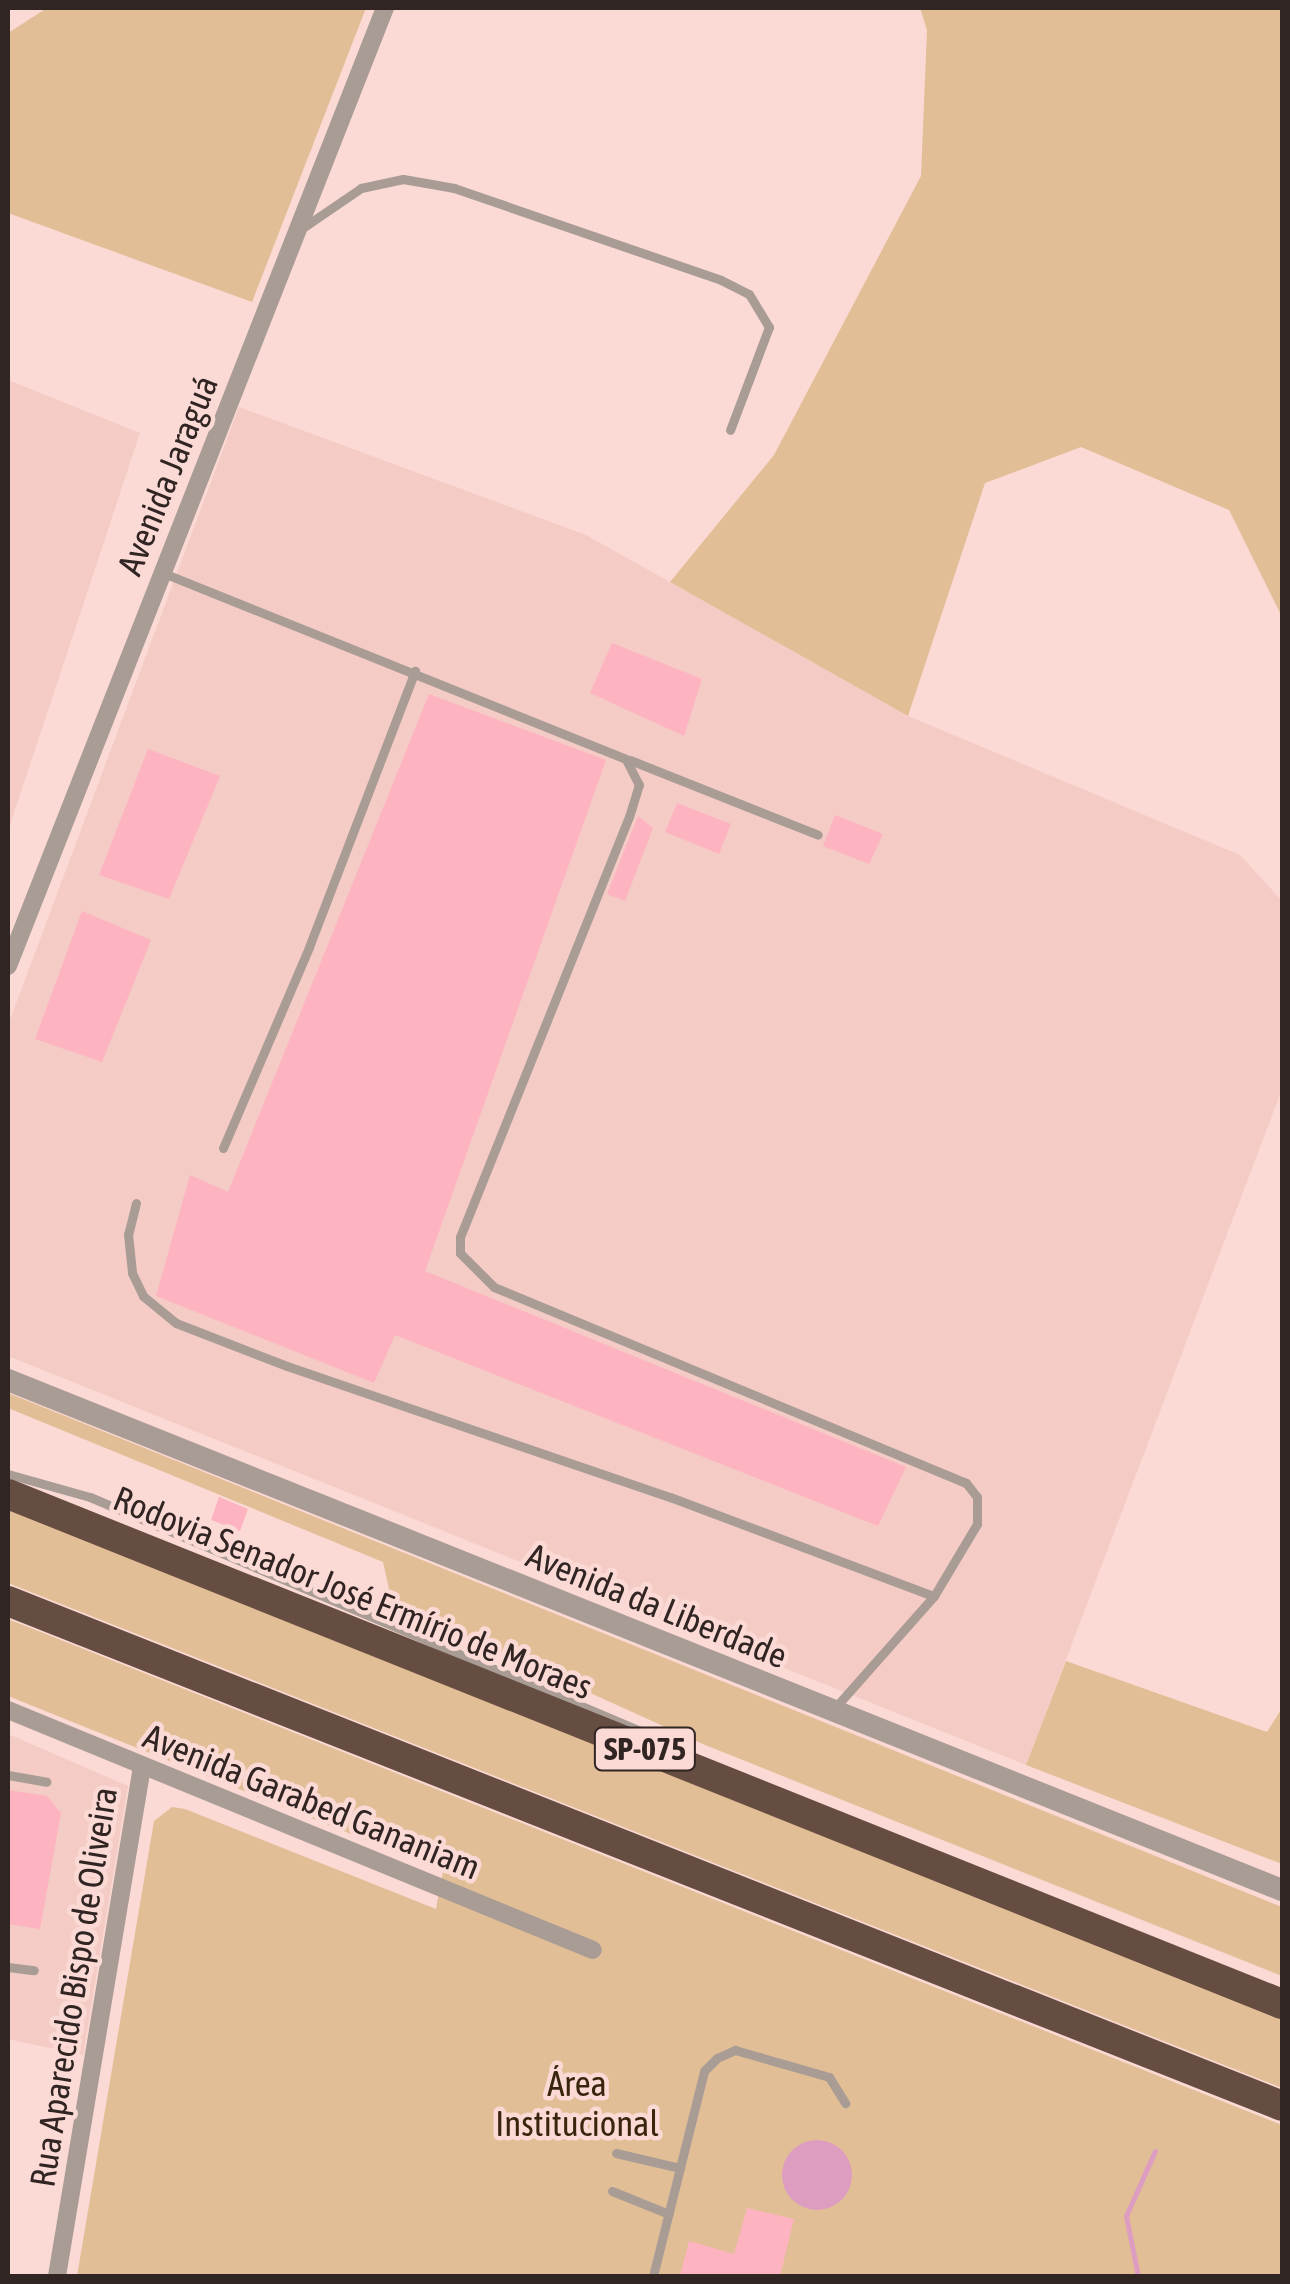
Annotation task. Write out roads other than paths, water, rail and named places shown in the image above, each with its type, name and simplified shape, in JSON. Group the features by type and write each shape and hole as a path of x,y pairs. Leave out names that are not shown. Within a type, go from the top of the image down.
{"highway":[{"name":"Rodovia Senador José Ermírio de Moraes","path":"8,1494 1282,2004"},
{"path":"8,1601 1282,2106"}],"street":[{"name":"Avenida Jaraguá","path":"8,966 385,8"},
{"name":"Avenida da Liberdade","path":"8,1380 1282,1890"},
{"name":"Avenida Garabed Gananiam","path":"8,1710 592,1950"},
{"name":"Rua Aparecido Bispo de Oliveira","path":"57,2276 142,1767"}],"lane":[{"path":"299,230 361,188 403,178 454,188 721,280 749,294 769,327 730,430"},
{"path":"163,574 414,670 818,835"},
{"path":"223,1148 414,670"},
{"path":"626,759 639,785 629,818 460,1238 460,1253 494,1288 966,1483 977,1497 977,1524 934,1596 830,1712"},
{"path":"136,1203 128,1234 132,1273 144,1296 176,1323 934,1596"},
{"path":"8,1474 90,1497 661,1739 736,1786"},
{"path":"8,1774 46,1782"},
{"path":"8,1967 34,1970"},
{"path":"653,2276 704,2071 735,2050 829,2077 845,2103"},
{"path":"616,2153 680,2168"},
{"path":"612,2192 668,2214"}],"waterway":[{"path":"1138,2276 1126,2216 1155,2151"}],"park label":[{"name":"Área Institucional","path":"577,2103"}]}
